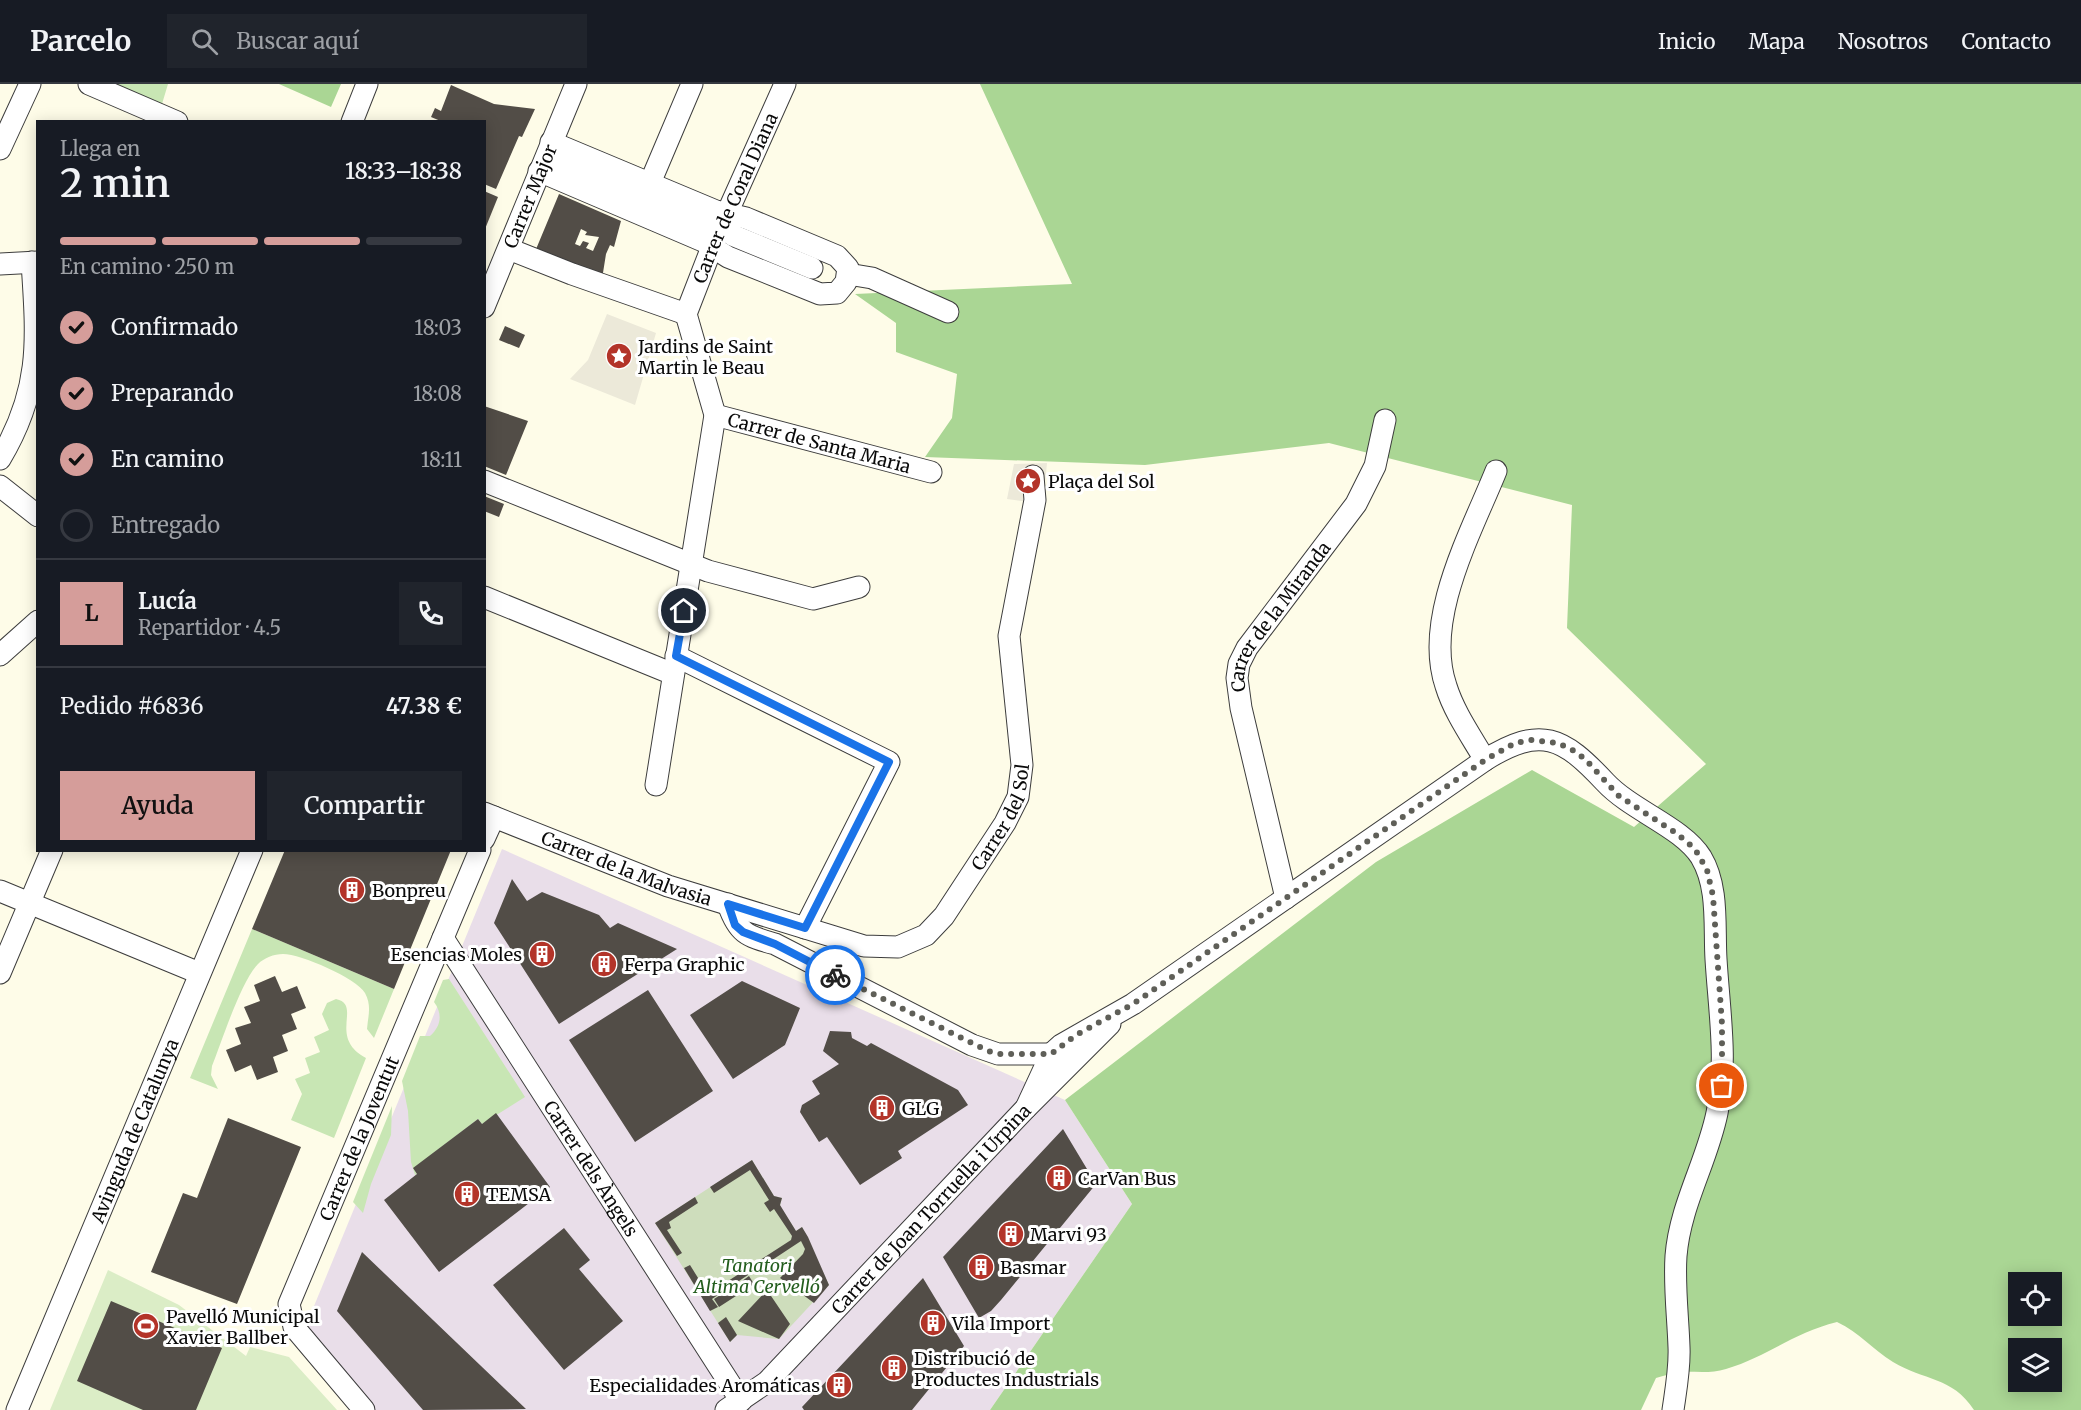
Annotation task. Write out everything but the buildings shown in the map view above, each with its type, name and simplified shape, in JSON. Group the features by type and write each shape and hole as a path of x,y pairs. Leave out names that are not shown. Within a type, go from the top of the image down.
{"street":[{"path":"0,149 30,84"},
{"path":"89,84 148,116 167,120"},
{"path":"353,120 367,84"},
{"name":"Carrer Major","path":"486,302 509,249 557,162 576,84"},
{"path":"650,183 692,84"},
{"name":"Carrer de Coral Diana","path":"686,314 785,84"},
{"path":"557,162 650,183 722,231 728,257 820,294 837,293 846,282 848,274 845,263 837,256 746,218 722,231"},
{"path":"557,162 812,268"},
{"path":"509,249 686,314"},
{"path":"0,264 35,262 36,333 34,369 23,415 0,459"},
{"path":"848,274 872,278 948,312"},
{"name":"Carrer de Santa Maria","path":"686,314 715,416 931,472"},
{"path":"656,785 715,416"},
{"name":"Carrer de la Miranda","path":"1286,898 1241,708 1237,678 1239,664 1276,607 1356,504 1375,466 1385,420"},
{"path":"1485,760 1446,686 1442,670 1440,632 1453,580 1496,471"},
{"name":"Carrer del Sol","path":"728,904 879,948 898,947 917,940 944,916 1012,811 1018,797 1022,765 1009,636 1035,500 1033,476"},
{"path":"486,482 692,565 813,599 859,587"},
{"path":"0,486 36,514"},
{"path":"486,598 675,665 889,762 805,928"},
{"path":"0,655 36,623"},
{"path":"1026,1108 1051,1054 1076,1035 1133,1004 1485,760 1515,743 1531,740 1557,743 1571,749 1585,759 1619,796 1686,840 1707,870 1715,918 1722,1024 1722,1086 1710,1138 1689,1196 1676,1256 1679,1349 1672,1410"},
{"name":"Carrer de la Malvasia","path":"489,815 668,886 728,904 735,925 743,932 775,944 972,1045 998,1054 1051,1054"},
{"path":"0,973 51,852"},
{"name":"Avinguda de Catalunya","path":"16,1410 251,852"},
{"name":"Carrer de la Joventut","path":"364,1410 294,1327 289,1304 479,852"},
{"path":"0,891 200,973"},
{"name":"Carrer dels Àngels","path":"443,938 734,1406"},
{"name":"Carrer de Joan Torruella i Urpina","path":"734,1406 768,1382 1026,1108 1133,1004"}],"shaded area":[{"name":"Jardins de Saint Martin le Beau","path":"607,314 656,333 635,405 570,379 588,360"},
{"name":"Plaça del Sol","path":"1047,463 1043,504 1007,499 1014,464"},
{"path":"502,849 1065,1100 1132,1204 990,1410 374,1410 305,1328"}],"green space":[{"path":"78,84 168,84 159,114"},
{"path":"279,84 341,84 331,107"},
{"path":"980,84 2081,84 2081,1410 1974,1410 1965,1399 1947,1385 1893,1362 1837,1322 1807,1332 1755,1358 1720,1371 1679,1372 1656,1378 1641,1410 990,1410 1132,1204 1065,1100 1376,862 1532,770 1634,827 1706,764 1567,628 1572,505 1329,443 1145,465 925,457 952,418 957,374 896,352 896,323 855,294 1072,284"},
{"path":"252,929 394,989 374,1038 367,1029 368,1002 360,987 340,974 314,962 291,955 276,955 266,958 252,972 226,1027 212,1066 211,1075 218,1089 190,1078"},
{"path":"449,979 525,1097 482,1124 478,1119 414,1168 417,1174 415,1175 411,1162 408,1111 402,1081 420,1036 430,1036 437,1028 440,1015 434,1002 443,980"},
{"path":"336,999 343,1002 347,1008 346,1032 349,1041 355,1050 366,1058 334,1138 291,1120 302,1094 295,1079 310,1073 305,1058 320,1052 314,1037 329,1030 322,1014 327,1003"},
{"path":"392,1106 391,1135 371,1184 363,1213 353,1202"},
{"name":"Tanatori Altima Cervelló","path":"752,1160 774,1196 782,1198 780,1206 796,1231 802,1227 829,1285 779,1339 737,1335 730,1342 655,1223"},
{"name":"Pavelló Municipal Xavier Ballber","path":"108,1270 179,1305 246,1356 250,1347 289,1357 337,1410 50,1410"}],"way so far":[{"path":"835,975 988,1051 998,1054 1051,1054 1076,1035 1133,1004 1503,748 1515,743 1545,740 1571,749 1585,759 1619,796 1686,840 1701,858 1707,870 1713,896 1722,1024 1722,1086"}],"place":[{"name":"Jardins de Saint Martin le Beau","path":"619,356"},
{"name":"Plaça del Sol","path":"1028,481"},
{"name":"Bonpreu","path":"352,890"},
{"name":"Esencias Moles","path":"542,954"},
{"name":"Ferpa Graphic","path":"604,964"},
{"name":"GLG","path":"882,1108"},
{"name":"CarVan Bus","path":"1059,1178"},
{"name":"TEMSA","path":"467,1194"},
{"name":"Marvi 93","path":"1011,1234"},
{"name":"Basmar","path":"981,1267"},
{"name":"Vila Import","path":"933,1323"},
{"name":"Pavelló Municipal Xavier Ballber","path":"146,1326"},
{"name":"Distribució de Productes Industrials","path":"894,1368"},
{"name":"Especialidades Aromáticas","path":"839,1385"}],"route":[{"path":"684,611 676,656 889,762 805,928 728,904 735,925 743,932 756,939 775,944 835,975"}]}
